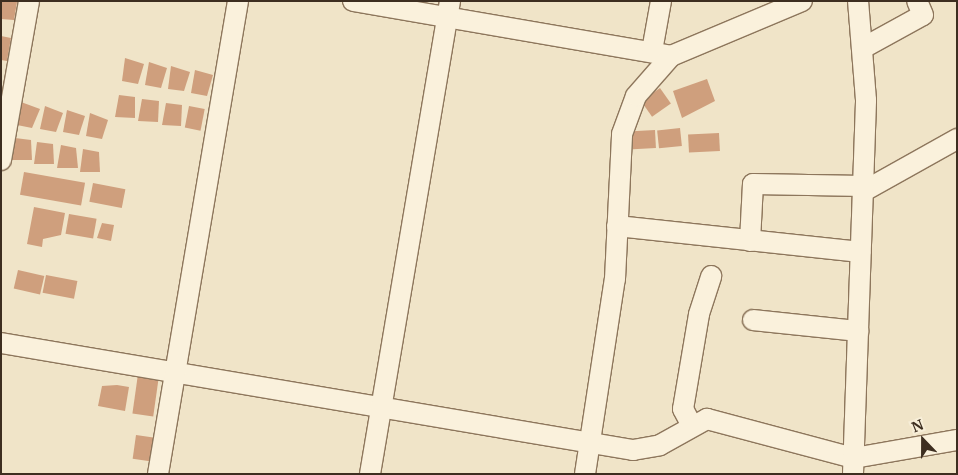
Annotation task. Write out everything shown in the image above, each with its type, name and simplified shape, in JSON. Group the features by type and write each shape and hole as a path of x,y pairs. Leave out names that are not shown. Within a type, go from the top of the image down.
{"street":[{"path":"1,160 29,1"},
{"path":"158,474 238,1"},
{"path":"353,1 448,9 662,54 802,1"},
{"path":"585,474 615,279 617,226 626,116 662,54 661,1"},
{"path":"854,466 864,188 863,48 858,1"},
{"path":"863,48 923,14 917,1"},
{"path":"370,474 448,9"},
{"path":"750,241 753,184 864,188 957,139"},
{"path":"617,226 861,252"},
{"path":"691,424 683,408 699,314 711,276"},
{"path":"752,320 858,331"},
{"path":"1,343 382,408 646,449 691,424 720,419 854,466 957,440"}],"building":[{"path":"1,1 17,2 14,20 1,19"},
{"path":"1,36 11,38 7,61 1,60"},
{"path":"125,58 144,64 138,84 122,81"},
{"path":"149,62 167,68 161,88 145,85"},
{"path":"171,66 190,72 184,91 168,89"},
{"path":"195,70 213,75 207,96 191,93"},
{"path":"707,79 715,101 682,118 673,91"},
{"path":"660,88 671,104 652,117 641,101"},
{"path":"119,95 135,97 135,118 115,117"},
{"path":"142,99 159,101 158,122 138,121"},
{"path":"21,102 40,109 32,128 17,125"},
{"path":"166,103 182,105 181,126 162,125"},
{"path":"45,106 63,113 56,132 40,129"},
{"path":"189,106 205,109 201,131 185,128"},
{"path":"67,110 85,116 79,135 63,132"},
{"path":"90,113 108,120 102,139 86,136"},
{"path":"680,128 682,146 659,148 657,130"},
{"path":"655,130 656,148 633,149 632,131"},
{"path":"719,133 720,151 689,153 688,135"},
{"path":"15,138 31,140 32,160 12,160"},
{"path":"37,142 53,144 54,164 34,164"},
{"path":"61,145 76,148 78,168 57,168"},
{"path":"83,149 99,152 100,172 80,172"},
{"path":"24,172 85,183 81,205 20,195"},
{"path":"93,183 125,189 122,208 89,202"},
{"path":"34,207 65,213 61,235 43,239 42,247 27,244"},
{"path":"69,214 97,219 93,239 66,234"},
{"path":"102,223 114,225 111,241 97,238"},
{"path":"18,270 44,276 40,295 14,289"},
{"path":"46,275 77,281 74,299 43,293"},
{"path":"138,374 159,377 153,417 132,414"},
{"path":"117,385 129,387 125,411 98,406 102,386"},
{"path":"136,435 157,438 153,462 133,459"}]}
